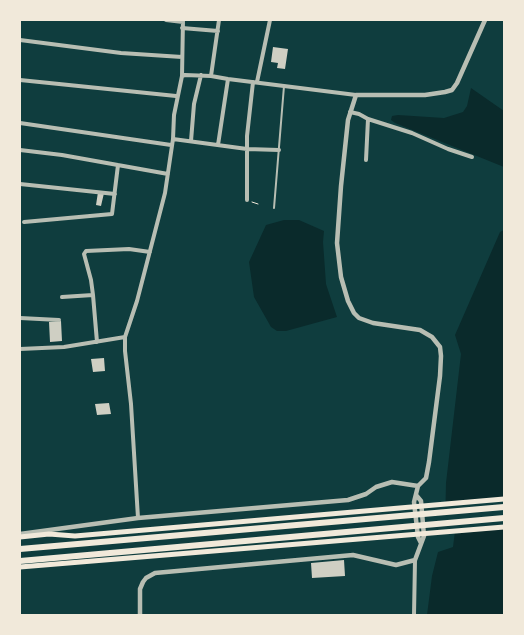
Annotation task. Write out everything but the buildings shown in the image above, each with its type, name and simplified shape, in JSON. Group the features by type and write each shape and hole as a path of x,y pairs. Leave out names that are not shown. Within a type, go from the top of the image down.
{"highway":[{"path":"20,549 504,508"},
{"path":"20,561 504,518"}],"main road":[{"path":"20,536 49,534 75,536 504,499"},
{"path":"20,567 504,527"}],"street":[{"path":"138,518 131,404 124,351 125,337 165,193 176,96 182,76 183,21 166,20"},
{"path":"211,76 219,20"},
{"path":"247,200 246,149 255,82 270,20"},
{"path":"182,76 211,76 356,95 425,95 445,92 452,90 457,83 485,20"},
{"path":"182,28 218,31"},
{"path":"20,40 121,53 182,57"},
{"path":"191,142 194,104 201,75"},
{"path":"218,145 228,79"},
{"path":"20,80 176,96"},
{"path":"356,95 350,112 344,157 337,243 341,277 348,302 359,318 373,323 420,330 432,337 440,347 440,376 429,462 426,478 418,486 414,502 418,537 421,543 415,560 414,615"},
{"path":"350,112 412,133 472,157"},
{"path":"366,160 368,119"},
{"path":"20,123 171,145"},
{"path":"172,139 246,149 279,150"},
{"path":"20,150 168,174"},
{"path":"24,222 110,216 113,213 118,165"},
{"path":"20,184 115,194"},
{"path":"97,342 91,280 84,254 86,251 129,249 150,252"},
{"path":"62,297 93,295"},
{"path":"20,318 59,320"},
{"path":"20,349 64,347 125,337"},
{"path":"20,536 138,518 348,500 358,498 382,484 399,482 418,486"},
{"path":"140,615 140,589 142,582 155,574 353,555 396,565 415,560"}],"lane":[{"path":"274,208 284,86"}],"water":[{"path":"471,88 504,111 504,167 391,120 392,116 398,115 444,118 463,112 467,106"},
{"path":"284,220 299,220 324,231 326,284 337,317 286,331 277,331 271,327 254,297 249,262 266,225"},
{"path":"504,230 504,615 427,615 432,576 438,552 453,547 455,531 445,527 446,483 461,354 455,335 500,232"}],"pier":[{"path":"504,497 504,529 452,534 452,532 443,527 443,502"}]}
